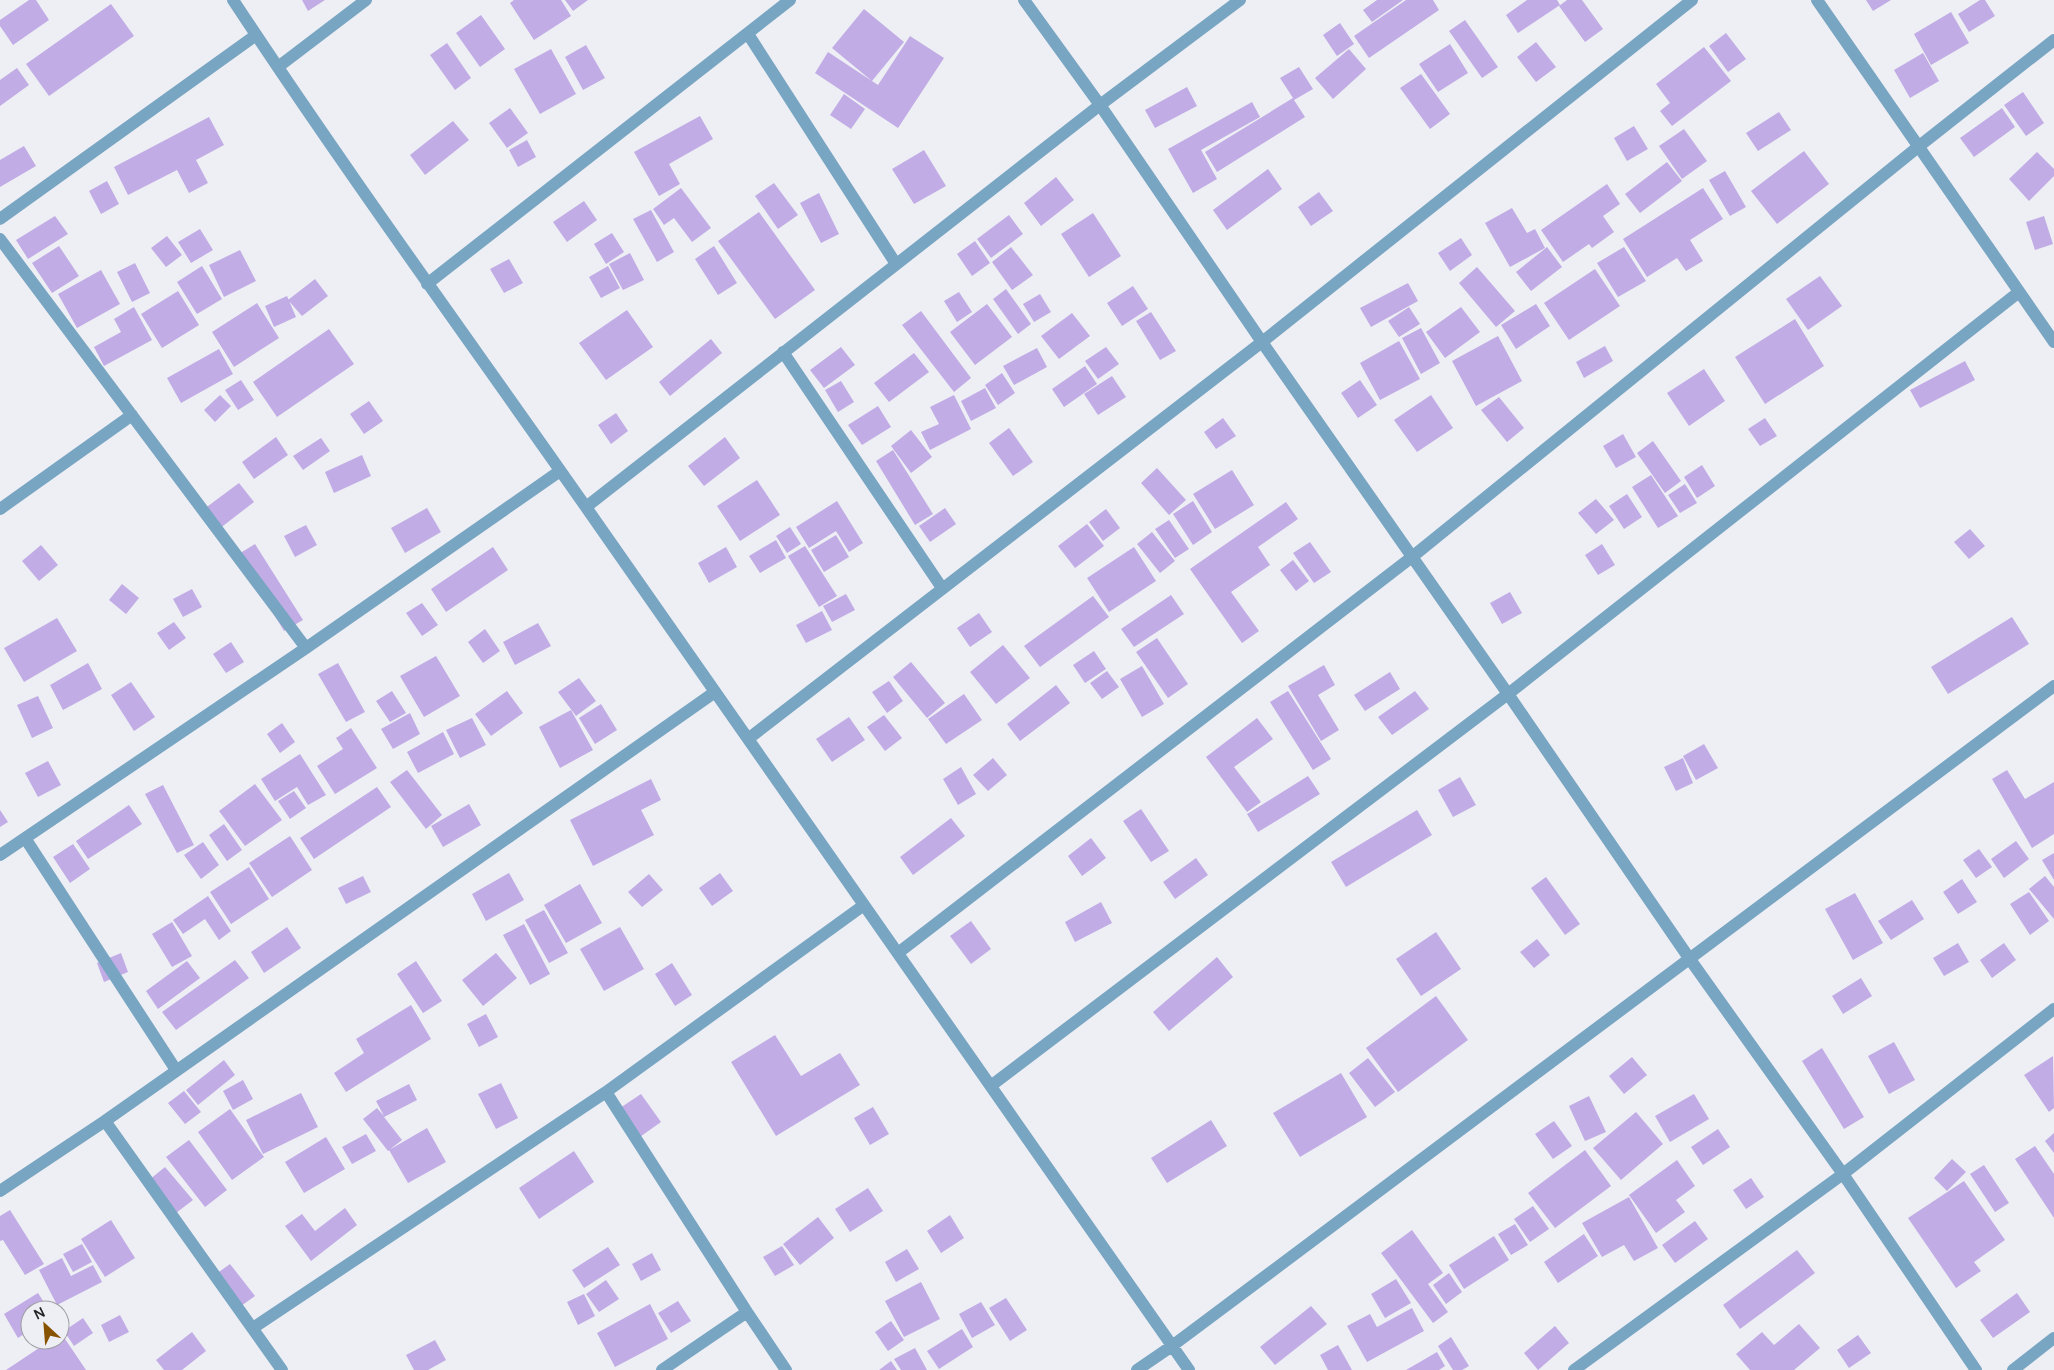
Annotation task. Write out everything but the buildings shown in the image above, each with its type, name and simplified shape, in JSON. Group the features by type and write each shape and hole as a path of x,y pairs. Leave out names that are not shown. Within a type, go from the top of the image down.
{"street":[{"path":"232,0 427,284 992,1085 1189,1370"},
{"path":"278,67 366,0"},
{"path":"427,284 790,0"},
{"path":"1024,0 1100,105 1689,958 1843,1174 1976,1370"},
{"path":"586,507 1100,105 1240,0"},
{"path":"748,739 1262,342 1692,0"},
{"path":"1817,0 2054,342"},
{"path":"748,34 896,264"},
{"path":"0,219 256,35"},
{"path":"898,954 1412,557 1918,147 2054,40"},
{"path":"0,239 306,648"},
{"path":"992,1085 1508,694 2019,292"},
{"path":"783,352 942,588"},
{"path":"0,509 132,415"},
{"path":"0,855 306,648 560,471"},
{"path":"1137,1370 1172,1346 2054,686"},
{"path":"0,1191 105,1121 714,692"},
{"path":"25,838 176,1070"},
{"path":"253,1328 606,1092 864,905"},
{"path":"1574,1370 1843,1174 2054,1009"},
{"path":"606,1092 786,1370"},
{"path":"105,1121 282,1370"},
{"path":"662,1370 747,1312"},
{"path":"2013,1370 2054,1338"}]}
